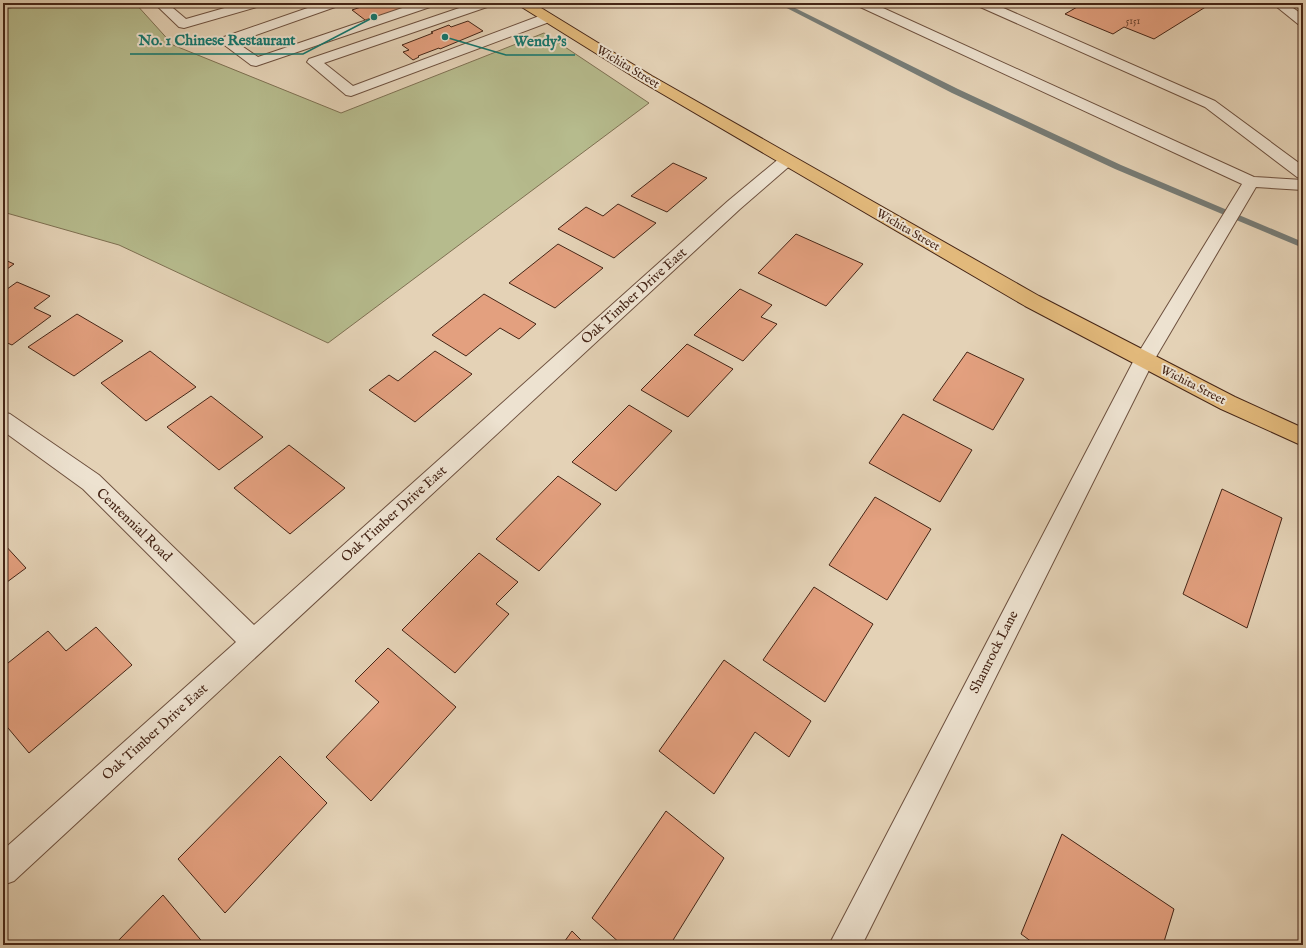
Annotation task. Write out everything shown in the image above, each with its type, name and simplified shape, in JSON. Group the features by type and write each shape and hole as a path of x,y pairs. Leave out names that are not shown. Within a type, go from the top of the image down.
{"main road":[{"name":"Wichita Street","path":"524,3 647,79 1032,301 1228,403 1303,437"}],"street":[{"path":"160,3 184,24 256,3"},
{"path":"334,3 226,41 256,62 429,3"},
{"path":"486,3 314,62 351,92 547,18"},
{"path":"862,3 1251,182 1303,185"},
{"path":"1278,3 1303,21"},
{"path":"990,4 1210,104 1303,174"},
{"name":"Oak Timber Drive East","path":"3,870 728,210 787,160"},
{"name":"Shamrock Lane","path":"845,945 1144,360 1251,182"},
{"name":"Centennial Road","path":"3,420 91,482 254,642"}],"green space":[{"path":"3,3 135,3 173,45 341,113 544,33 649,103 328,343 119,245 3,212"}],"building":[{"path":"212,3 230,3 216,7"},
{"path":"373,3 419,3 369,23 352,10"},
{"path":"1084,3 1212,3 1154,39 1124,27 1113,34 1065,14"},
{"path":"468,21 483,31 440,49 439,48 418,56 419,57 413,60 403,52 409,50 402,45 449,25 451,27"},
{"path":"673,163 707,178 667,212 631,196"},
{"path":"618,204 656,223 614,258 558,229 586,207 603,216"},
{"path":"796,234 863,264 826,306 758,273"},
{"path":"558,244 603,268 555,308 509,283"},
{"path":"3,259 14,264 3,272"},
{"path":"17,282 50,296 34,308 51,316 12,345 3,341 3,292"},
{"path":"740,289 772,305 761,317 777,324 743,361 694,335"},
{"path":"484,294 536,324 519,339 500,328 466,356 432,335"},
{"path":"77,314 123,341 74,376 28,347"},
{"path":"687,344 733,369 688,417 641,390"},
{"path":"150,351 196,387 146,421 101,383"},
{"path":"435,351 472,374 415,422 369,390 389,375 398,381"},
{"path":"967,352 1024,379 993,430 933,400"},
{"path":"211,396 263,437 219,470 167,427"},
{"path":"629,405 672,431 616,491 572,462"},
{"path":"903,414 972,450 940,502 869,463"},
{"path":"289,445 345,488 290,534 234,488"},
{"path":"558,476 601,504 539,571 496,539"},
{"path":"1222,489 1282,518 1247,628 1183,594"},
{"path":"875,497 931,529 887,600 829,565"},
{"path":"3,543 26,568 3,585"},
{"path":"479,553 518,582 496,604 509,614 455,673 402,630"},
{"path":"814,587 873,624 825,702 763,660"},
{"path":"96,627 132,665 29,753 3,722 3,667 48,631 66,651"},
{"path":"388,648 456,707 371,801 326,757 379,702 355,681"},
{"path":"724,660 811,721 789,757 755,732 714,794 659,751"},
{"path":"280,756 327,803 225,913 178,859"},
{"path":"666,811 724,858 670,945 622,945 592,918"},
{"path":"1062,834 1174,909 1163,945 1036,945 1021,934"},
{"path":"163,895 205,945 114,945"},
{"path":"572,931 586,945 562,945"}],"waterway":[{"path":"3,8 33,3"},
{"path":"780,3 955,91 1118,167 1303,245"}],"place":[{"name":"No. 1 Chinese Restaurant","path":"374,17"},
{"name":"Wendy's","path":"445,37"}]}
